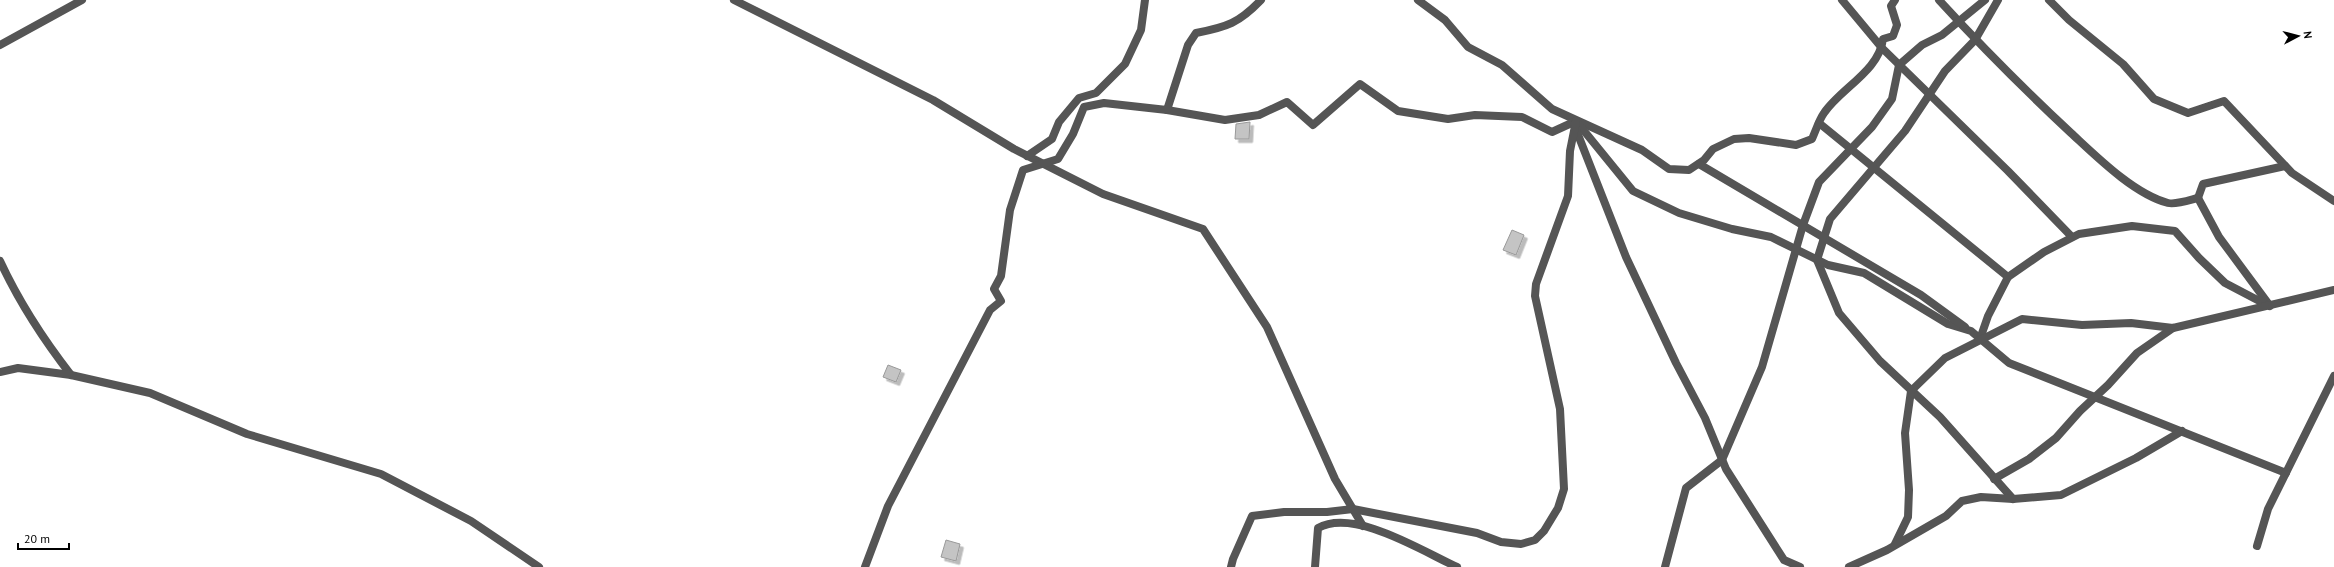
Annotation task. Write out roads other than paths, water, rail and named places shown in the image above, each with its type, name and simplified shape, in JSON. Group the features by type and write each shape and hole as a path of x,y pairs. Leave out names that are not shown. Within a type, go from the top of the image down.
{"street":[{"path":"1,42 82,0"},
{"path":"734,0 933,100 1040,163 1104,194 1203,229 1267,327 1335,479 1363,526"},
{"path":"1027,156 1052,139 1059,122 1079,98 1096,93 1125,64 1141,30 1145,0"},
{"path":"1167,110 1188,45 1196,33 1224,28 1247,14 1261,0"},
{"path":"1418,0 1445,20 1468,47 1502,65 1552,109 1575,124 1642,150 1669,169 1689,170 1699,164 1713,149 1734,140 1749,138 1796,145 1812,139 1823,114 1843,90 1871,66 1882,48 1883,39 1893,36 1897,25 1891,6 1895,0"},
{"path":"1842,0 1882,48 2008,170 2072,237"},
{"path":"1939,0 1975,40 2097,157 2147,195 2170,204 2198,198"},
{"path":"1665,567 1686,488 1722,460 1762,367 1803,225 1819,182 1872,127 1892,99 1899,65 1922,45 1942,35 1986,0"},
{"path":"1998,0 1975,40 1945,71 1905,131 1830,219 1817,260 1839,313 1880,361 1940,417 2013,499"},
{"path":"2050,0 2069,20 2123,64 2154,99 2188,113 2224,101 2292,173 2334,200"},
{"path":"866,567 888,506 990,310 1001,301 994,289 1001,276 1010,210 1023,170 1040,163 1058,159 1073,134 1084,107 1104,103 1167,110 1225,120 1259,115 1287,102 1313,125 1360,84 1398,111 1448,119 1475,115 1522,117 1552,132 1575,124"},
{"path":"1819,123 2008,277"},
{"path":"1575,124 1633,191 1679,213 1732,229 1771,237 1828,265 1864,273 1948,324 1971,331"},
{"path":"1575,124 1626,257 1676,363 1705,418 1722,460 1784,560 1800,567"},
{"path":"1231,567 1252,516 1284,512 1327,512 1353,509 1477,533 1501,542 1521,544 1535,540 1544,531 1558,508 1564,488 1560,409 1535,296 1536,284 1568,196 1570,151 1575,124"},
{"path":"1699,164 1921,295 1971,331 2009,362 2286,473"},
{"path":"2270,306 2219,236 2198,198 2203,184 2285,166"},
{"path":"1980,339 1988,316 2008,277 2044,252 2079,234 2132,226 2175,231 2199,258 2225,283 2270,306"},
{"path":"0,261 12,287 43,338 71,375"},
{"path":"1895,544 1908,517 1909,490 1905,433 1911,391 1945,358 2022,319 2082,325 2131,323 2174,328 2334,290"},
{"path":"1994,479 2029,459 2056,438 2094,396 2108,385 2137,353 2174,328"},
{"path":"0,372 18,368 71,375 150,393 247,434 381,474 470,521 539,567"},
{"path":"2257,546 2268,509 2334,376"},
{"path":"1849,567 1946,516 1962,501 1981,497 2013,499 2061,495 2136,458 2182,431"},
{"path":"1315,567 1318,528 1326,524 1342,522 1363,526 1458,567"}]}
